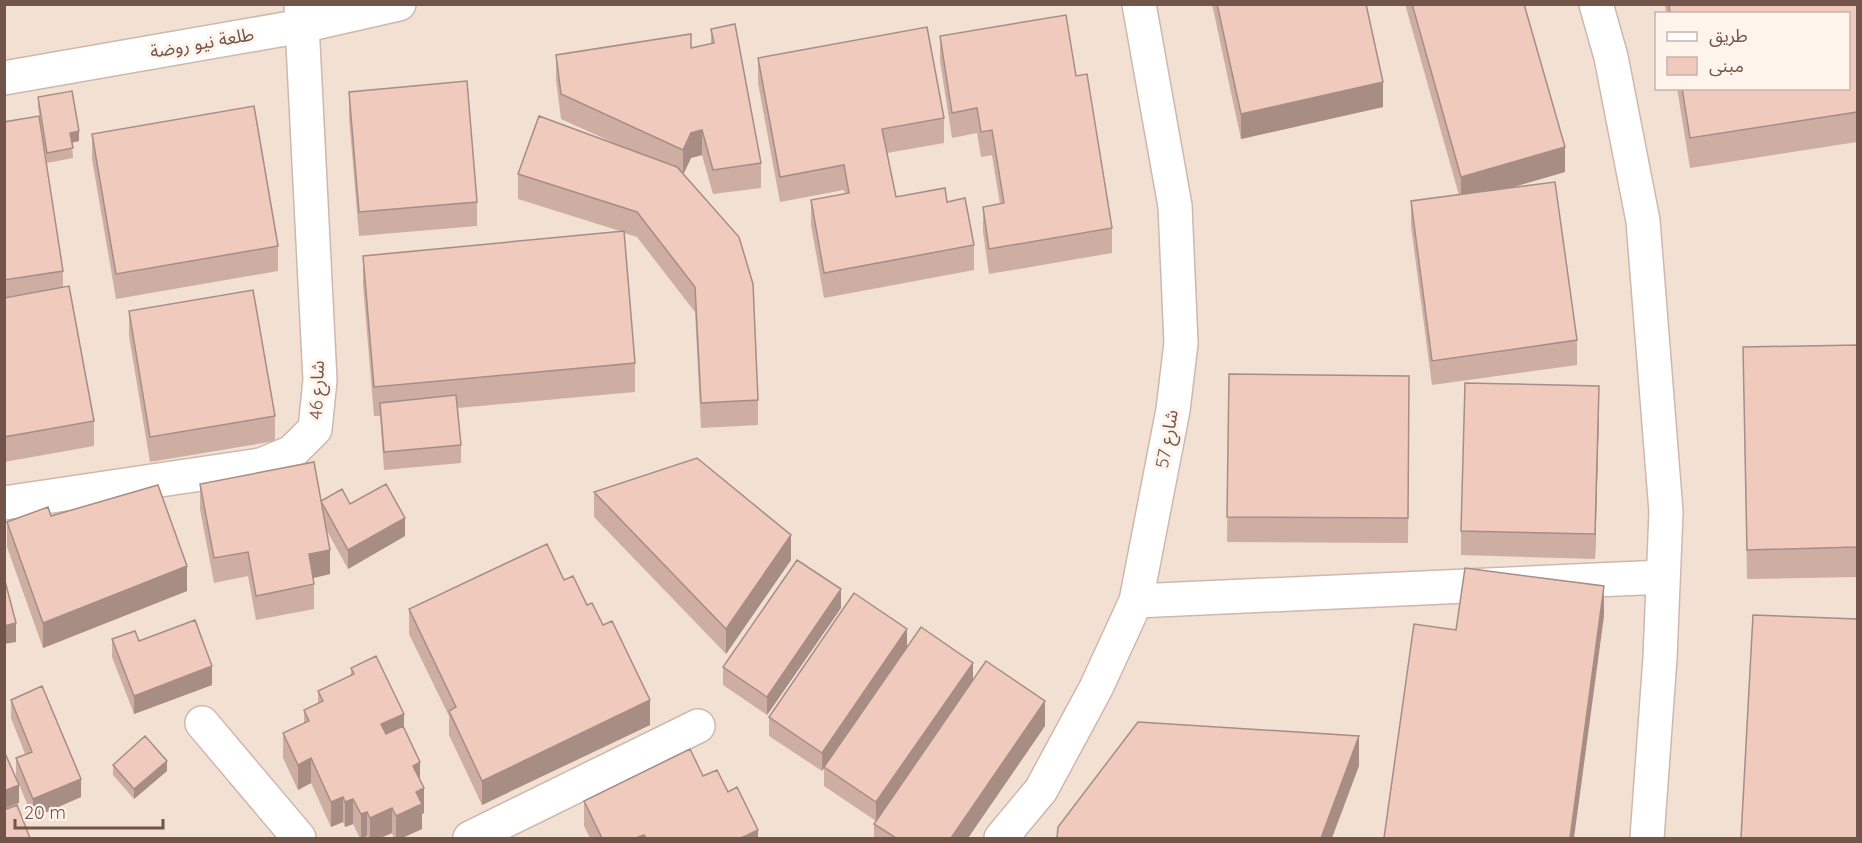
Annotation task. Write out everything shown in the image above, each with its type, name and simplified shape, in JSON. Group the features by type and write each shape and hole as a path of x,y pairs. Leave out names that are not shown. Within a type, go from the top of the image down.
{"street":[{"name":"طلعة نيو روضة","path":"4,78 301,15 399,4"},
{"name":"شارع 57","path":"1001,838 1041,789 1096,688 1136,602 1173,410 1181,343 1175,206 1139,4"},
{"path":"1596,4 1611,57 1643,221 1665,512 1647,838"},
{"name":"شارع 46","path":"4,503 261,465 292,452 315,429 320,380 301,15"},
{"path":"1136,602 1663,577"},
{"path":"202,723 299,838"},
{"path":"470,838 698,726"}],"shaded area":[{"path":"5,5 1857,5 1857,838 5,838"}],"building":[{"path":"1217,4 1366,4 1383,82 1241,114"},
{"path":"1412,4 1524,4 1565,147 1461,177"},
{"path":"1669,4 1857,4 1857,112 1690,138 1682,90 1850,90 1850,12 1670,12"},
{"path":"1066,15 1076,76 1087,74 1112,228 989,249 983,207 1004,203 992,130 981,132 977,108 952,113 940,36"},
{"path":"735,24 761,163 713,170 702,130 691,133 683,150 561,94 556,55 691,34 691,48 714,43 711,29"},
{"path":"927,27 944,118 882,129 896,197 945,188 947,202 965,198 974,245 824,273 811,200 849,193 844,165 780,177 758,58"},
{"path":"467,81 477,202 359,212 349,92"},
{"path":"72,91 79,131 70,133 73,148 47,153 38,97"},
{"path":"254,106 278,246 116,274 92,134"},
{"path":"39,116 63,271 4,280 4,122"},
{"path":"539,116 677,167 739,237 753,284 758,400 701,403 695,287 637,212 518,174"},
{"path":"1555,182 1577,340 1432,361 1411,201"},
{"path":"624,231 635,363 374,387 363,256"},
{"path":"69,286 94,421 4,437 4,298"},
{"path":"253,290 275,416 150,437 129,311"},
{"path":"1857,345 1857,547 1747,550 1743,347"},
{"path":"1229,374 1409,376 1408,518 1227,517"},
{"path":"1465,383 1599,386 1595,534 1461,531"},
{"path":"456,395 461,445 384,452 380,403"},
{"path":"697,458 791,535 726,629 594,492"},
{"path":"314,462 330,550 309,554 314,584 256,596 248,552 214,558 200,484"},
{"path":"386,484 405,518 348,550 321,501 342,489 350,504"},
{"path":"158,485 187,566 43,623 7,522 48,507 51,516"},
{"path":"547,544 564,580 573,576 587,605 592,603 603,625 612,621 650,700 482,781 449,711 456,707 409,609"},
{"path":"797,560 841,589 767,697 723,667"},
{"path":"1465,568 1604,586 1570,838 1384,838 1414,624 1456,630"},
{"path":"4,577 16,623 4,626"},
{"path":"854,593 907,629 822,753 769,717"},
{"path":"1753,615 1857,619 1857,838 1741,838"},
{"path":"195,620 212,666 134,696 112,639 135,631 139,641"},
{"path":"921,627 973,663 876,802 824,767"},
{"path":"376,656 404,714 381,724 386,734 403,726 420,762 413,766 424,788 416,792 422,804 396,816 392,808 370,818 367,812 361,814 353,799 345,802 343,797 331,802 311,758 298,765 283,733 309,721 304,710 323,701 318,691 354,674 351,668"},
{"path":"986,661 1045,701 951,838 896,838 874,824"},
{"path":"42,686 81,779 33,799 16,758 32,752 11,700"},
{"path":"1138,722 1359,736 1321,838 1057,838 1058,827"},
{"path":"145,736 167,761 134,789 113,765"},
{"path":"690,749 703,776 717,770 728,792 737,787 758,830 741,838 646,838 644,835 636,838 602,838 584,801"},
{"path":"4,751 19,785 4,791"},
{"path":"17,805 30,838 4,838 4,810"}]}
